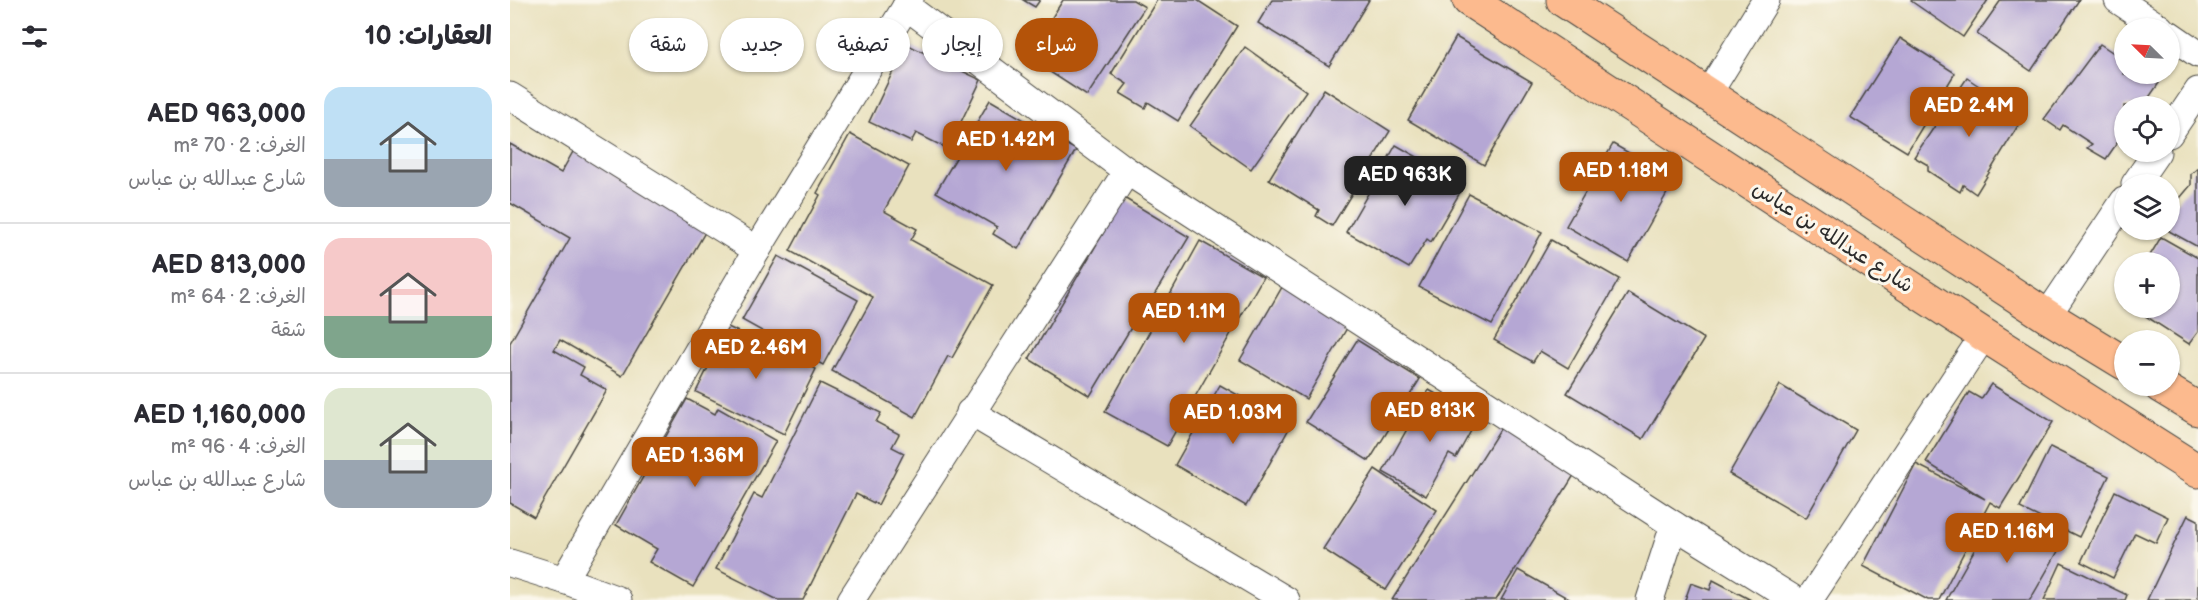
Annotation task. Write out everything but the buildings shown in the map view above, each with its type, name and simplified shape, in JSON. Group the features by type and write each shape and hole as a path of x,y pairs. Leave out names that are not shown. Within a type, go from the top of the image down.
{"main road":[{"name":"شارع عبدالله بن عباس","path":"1470,0 1984,335 2198,471"},
{"path":"1563,0 2047,316 2114,357"},
{"path":"2177,396 2198,409"}],"street":[{"path":"1708,94 1766,0"},
{"path":"2118,0 2145,18"},
{"path":"564,579 757,250 908,3 1127,171 1674,525 1795,600"},
{"path":"2180,42 2198,54"},
{"path":"2180,118 2198,91"},
{"path":"510,96 757,250"},
{"path":"851,600 1127,171"},
{"path":"2047,316 2114,216"},
{"path":"1809,600 1984,335"},
{"path":"970,412 1286,600"},
{"path":"1650,600 1674,525"},
{"path":"510,563 564,579 618,600"}]}
